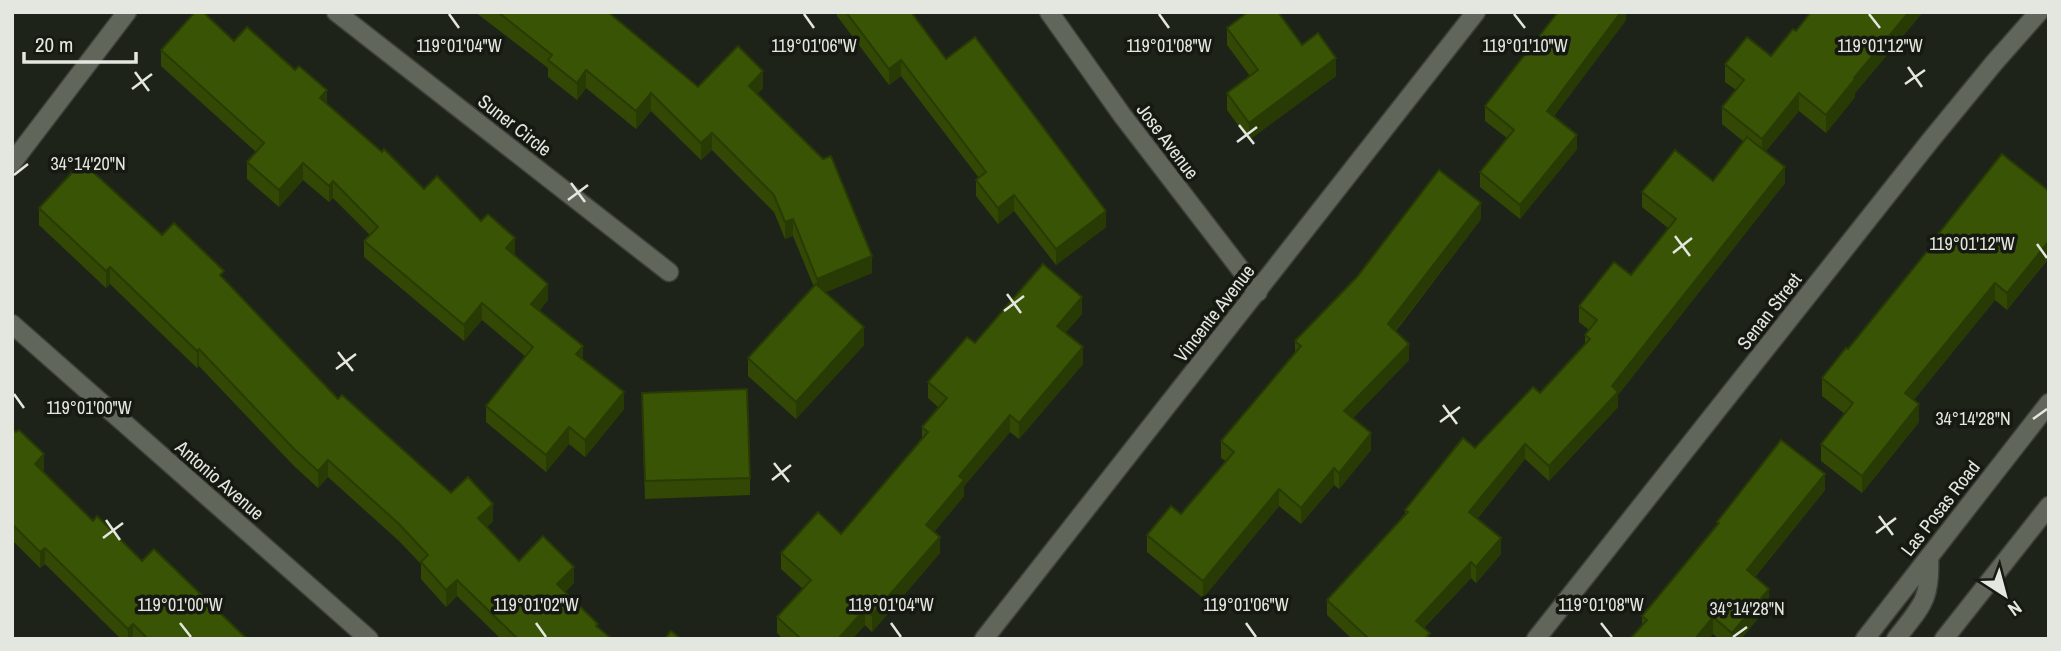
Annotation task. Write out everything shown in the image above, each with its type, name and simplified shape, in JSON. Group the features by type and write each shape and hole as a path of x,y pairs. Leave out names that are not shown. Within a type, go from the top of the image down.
{"street":[{"path":"12,163 127,12"},
{"name":"Suner Circle","path":"336,12 669,272"},
{"name":"Jose Avenue","path":"1049,12 1122,115 1258,292"},
{"name":"Vincente Avenue","path":"984,639 1476,12"},
{"name":"Senan Street","path":"1536,639 1930,141 2039,12"},
{"name":"Antonio Avenue","path":"12,324 369,639"},
{"name":"Las Posas Road","path":"1865,639 2049,403"},
{"path":"1944,639 2049,506"},
{"path":"1896,639 1924,602 1930,581 1929,557"}],"building":[{"path":"195,12 203,12 234,41 247,27 295,70 299,66 327,90 320,98 382,152 384,149 424,189 437,176 481,221 488,214 515,238 506,248 548,284 531,304 583,346 576,354 624,392 585,440 569,427 546,455 486,406 533,347 482,303 464,325 364,241 378,227 333,181 329,186 303,163 279,190 247,162 264,143 161,50"},
{"path":"498,12 608,12 698,87 738,46 763,71 749,86 823,159 831,156 872,256 817,279 793,219 785,222 774,195 712,133 701,143 651,93 636,111 586,70 577,83 548,60 552,55"},
{"path":"846,12 911,12 946,59 975,37 1106,211 1056,249 1014,195 998,208 976,180 986,172 901,60 889,69"},
{"path":"1248,12 1278,12 1302,45 1318,33 1336,58 1249,123 1227,93 1258,70 1227,28"},
{"path":"1558,12 1621,12 1547,111 1577,135 1520,205 1480,172 1514,130 1485,106"},
{"path":"1811,12 1909,12 1826,115 1799,93 1762,139 1722,107 1744,80 1725,64 1747,37 1771,56"},
{"path":"1747,137 1785,167 1612,386 1618,392 1549,466 1525,444 1469,512 1501,538 1476,567 1471,562 1416,621 1430,633 1425,639 1369,639 1327,600 1408,512 1405,510 1463,438 1475,448 1533,387 1540,393 1590,339 1585,335 1597,320 1579,306 1614,262 1631,275 1676,219 1642,192 1675,150 1713,181"},
{"path":"2002,154 2049,191 2049,241 2007,293 1995,283 1905,393 1919,404 1862,476 1821,444 1853,403 1822,378 1938,238 1936,237"},
{"path":"82,162 162,235 174,223 224,271 220,275 338,399 342,395 451,493 468,477 493,504 478,518 519,561 543,536 574,567 557,584 598,624 596,626 612,639 518,639 457,580 446,590 421,562 428,555 399,524 328,460 318,471 199,349 197,351 110,267 106,271 39,208"},
{"path":"1439,170 1481,203 1388,324 1409,344 1344,411 1371,433 1339,473 1334,468 1301,508 1279,489 1203,581 1147,535 1171,506 1181,514 1234,452 1221,441 1301,346 1295,341 1357,277"},
{"path":"1043,264 1082,297 1057,326 1083,347 1019,423 1010,415 959,476 964,480 926,525 940,537 872,615 865,609 838,639 801,639 777,617 811,580 781,553 818,512 841,534 928,432 922,427 947,398 928,382 967,337 975,343"},
{"path":"816,284 864,327 796,402 748,358"},
{"path":"747,389 750,478 645,481 642,393"},
{"path":"12,429 16,432 19,430 44,454 35,464 93,521 97,516 142,561 154,549 247,639 148,639 133,624 128,629 45,548 40,552 12,524"},
{"path":"1781,440 1825,474 1747,570 1769,589 1732,633 1713,617 1695,639 1630,639 1647,620 1642,616 1719,523 1717,522"},
{"path":"671,631 681,639 665,639"}]}
